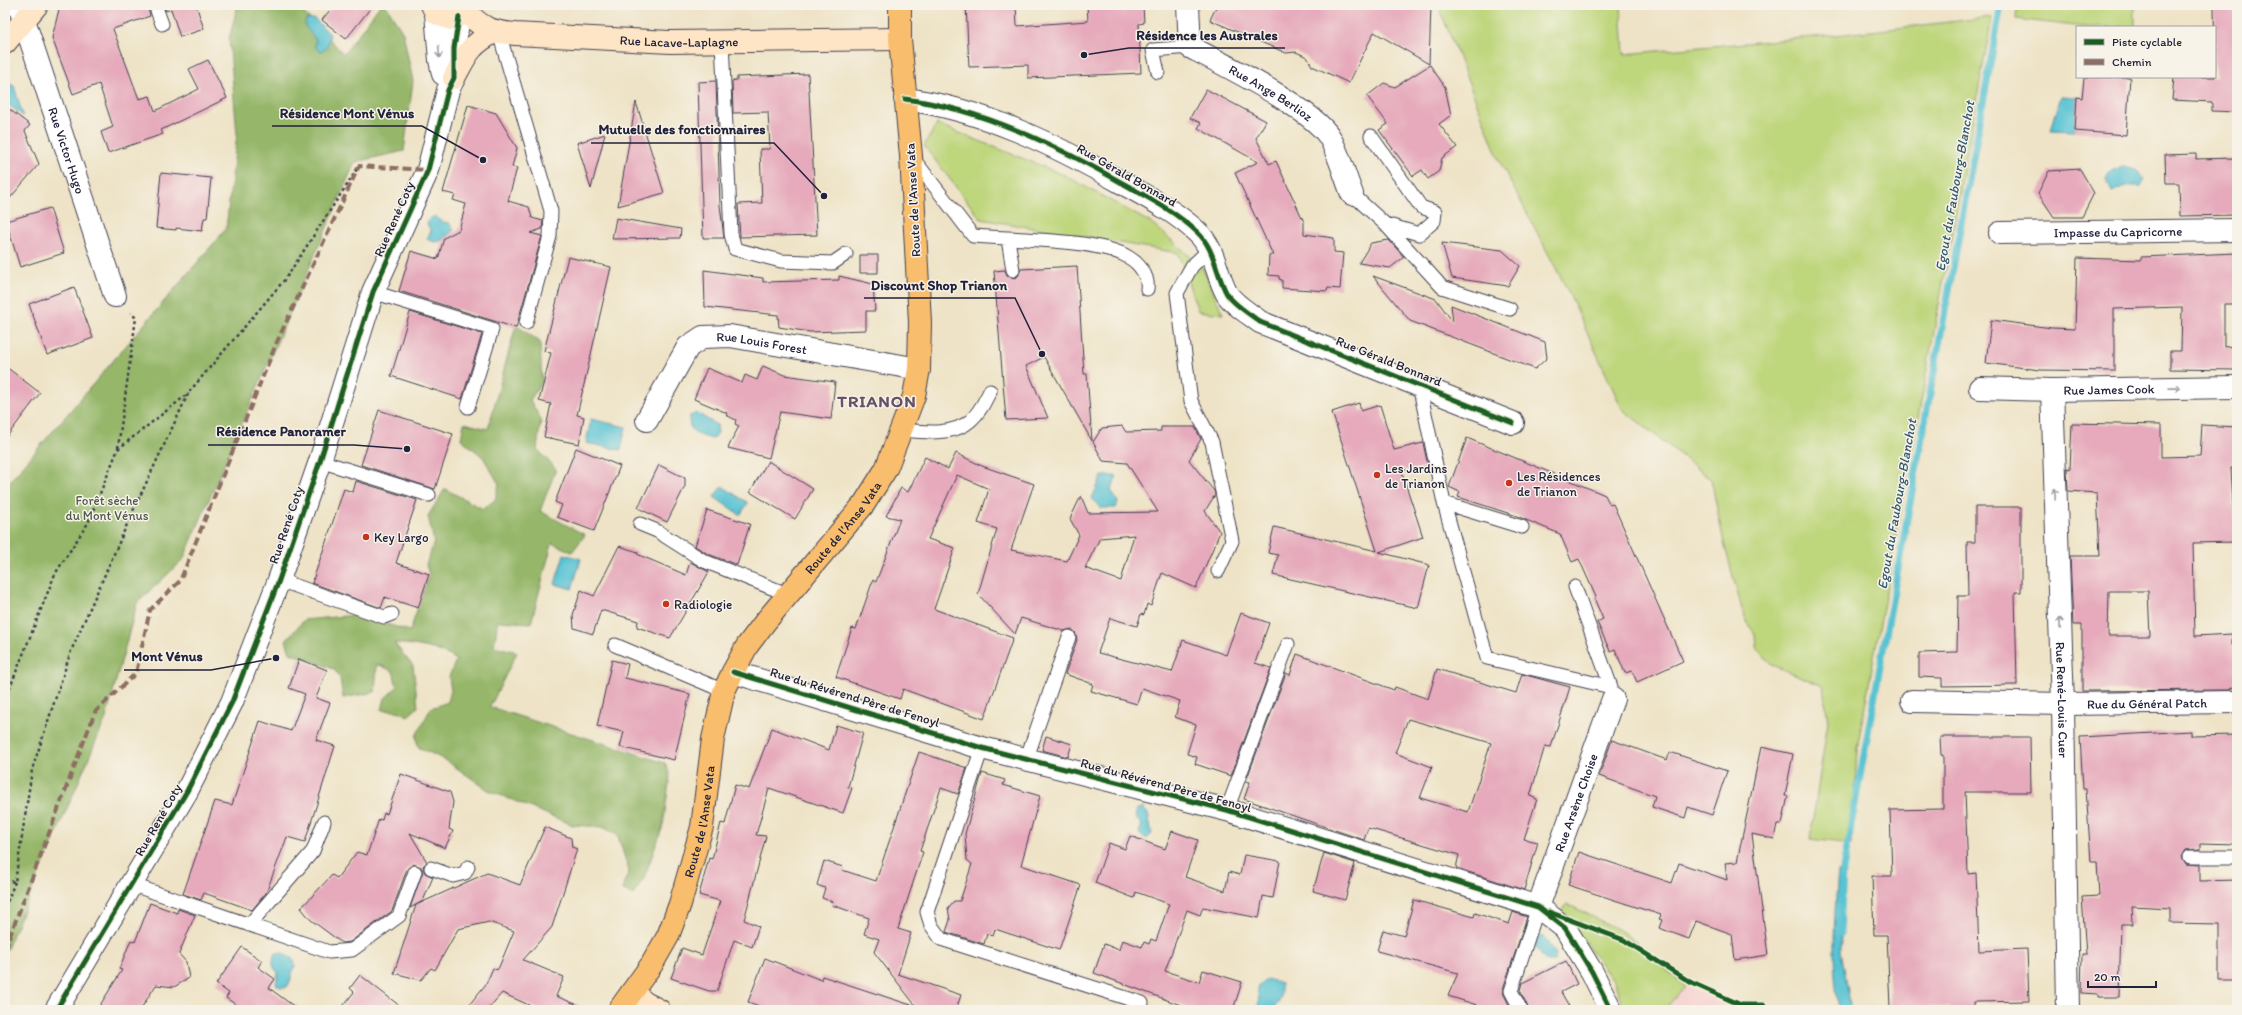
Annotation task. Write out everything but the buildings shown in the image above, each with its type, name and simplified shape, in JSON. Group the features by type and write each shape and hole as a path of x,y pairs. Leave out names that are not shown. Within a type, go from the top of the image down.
{"main road":[{"name":"Route de l'Anse Vata","path":"619,1010 652,964 668,936 686,885 702,827 713,739 729,682 747,646 788,594 864,504 886,469 914,396 919,369 920,322 911,156 900,39 900,5"}],"street":[{"path":"1188,5 1190,46"},
{"path":"434,9 451,19 465,11"},
{"name":"Rue René Coty","path":"434,9 440,60 451,84"},
{"path":"5,42 27,10"},
{"name":"Rue Victor Hugo","path":"27,10 115,296"},
{"name":"Rue Lacave-Laplagne","path":"465,11 474,21 497,32 670,42 900,39"},
{"name":"Rue René Coty","path":"56,1010 133,885 187,791 232,702 279,580 320,461 373,292 428,170 451,84 454,48 465,11"},
{"path":"451,84 469,51 477,42 497,32"},
{"name":"Rue Ange Berlioz","path":"1190,46 1246,77 1307,114 1329,136 1352,194"},
{"name":"Rue Gérald Bonnard","path":"905,99 960,110 1022,133 1074,156 1182,219 1199,233 1210,249 1228,295 1260,322 1513,423"},
{"name":"Impasse du Capricorne","path":"2000,233 2237,230"},
{"name":"Rue Louis Forest","path":"647,420 688,347 703,337 730,336 919,369"},
{"name":"Rue James Cook","path":"1980,388 2052,390 2237,387"},
{"name":"Rue René-Louis Cuer","path":"2052,390 2063,704 2068,1010"},
{"name":"Rue du Révérend Père de Fenoyl","path":"729,682 1026,760 1227,810 1538,907 1565,928 1592,972 1611,1010"},
{"name":"Rue Arsène Choise","path":"1538,907 1613,699"},
{"name":"Rue du Général Patch","path":"1912,701 2063,704 2237,702"},
{"path":"632,992 645,1003 659,1010"}],"lane":[{"path":"155,5 162,24"},
{"path":"497,32 551,211 550,236 526,323"},
{"path":"722,42 732,234 735,249 781,261 833,263 846,254"},
{"path":"1158,72 1154,50 1190,46"},
{"path":"1371,136 1422,207 1435,212 1434,221 1419,234 1385,224"},
{"path":"911,156 973,236 1094,246 1128,256 1142,269 1148,284 1147,289"},
{"path":"1352,194 1385,224 1442,287 1510,309"},
{"path":"1008,239 1013,270"},
{"path":"1210,249 1192,266 1177,292 1191,401 1212,442 1232,541 1218,570"},
{"path":"373,292 492,329 468,407"},
{"path":"1419,385 1444,503 1487,658 1610,687 1575,587"},
{"path":"902,430 932,432 958,427 971,420 990,391"},
{"path":"320,461 429,495"},
{"path":"1444,503 1522,527"},
{"path":"640,524 656,531 704,561 788,594"},
{"path":"279,580 384,617 392,614"},
{"path":"1026,760 1069,637"},
{"path":"1227,810 1288,644"},
{"path":"615,645 729,682"},
{"path":"982,748 927,912 931,925 941,939 1142,1003"},
{"path":"249,925 313,851 324,822"},
{"path":"2190,857 2237,857"},
{"path":"431,868 453,876 465,873 468,867"},
{"path":"133,885 329,952 352,950 399,916 415,872"},
{"path":"1521,1010 1511,991 1538,907"}],"path":[{"path":"118,449 189,392 286,278 359,166"},
{"path":"5,700 56,574 88,523 118,449 136,318 115,296"},
{"path":"5,907 15,882 32,770 71,651 133,510 189,392"},
{"path":"5,880 15,882"}],"shaded area":[{"path":"1685,986 1740,1010 1664,1010"}],"green space":[{"name":"Forêt sèche du Mont Vénus","path":"238,5 296,5 344,54 380,5 386,5 403,33 413,81 404,151 355,162 183,560 137,603 106,718 5,953 5,487 226,229 237,134 229,38"},
{"path":"1438,5 1621,5 1624,54 1845,34 1992,17 1857,749 1852,844 1810,839 1828,721 1823,686 1772,665 1756,647 1755,634 1744,617 1724,543 1711,479 1622,409 1569,293 1500,162"},
{"path":"2017,5 2135,5 2135,26 2076,26 2016,19"},
{"path":"937,124 1064,175 1153,224 1202,267 1223,314 1198,311 1178,253 981,219 924,146"},
{"path":"516,325 540,342 542,382 530,400 541,420 537,449 556,469 540,511 585,535 572,552 552,543 531,623 498,621 494,646 517,652 490,707 665,763 670,775 663,826 644,878 633,895 622,889 629,871 618,836 603,827 573,825 488,790 447,761 418,747 416,736 431,708 448,702 451,691 449,677 456,660 434,649 394,643 413,666 418,707 408,716 398,711 382,710 385,698 397,687 393,671 377,664 375,692 343,698 340,678 334,669 290,653 286,640 304,620 356,615 410,631 429,574 426,565 434,542 428,516 445,489 483,509 495,500 499,484 483,457 461,439 464,423 488,429"},
{"path":"1567,904 1625,933 1685,986 1664,1010 1624,1010 1614,981 1562,912"}],"water":[{"path":"306,19 315,19 330,34 327,48 321,51 317,49 315,45 316,40 305,26"},
{"path":"8,83 14,86 23,116 5,102 5,87"},
{"path":"2061,96 2077,97 2075,131 2051,130"},
{"path":"2125,166 2135,169 2145,179 2141,186 2126,186 2112,192 2106,179 2109,173"},
{"path":"435,216 442,222 449,223 454,230 439,242 427,239 431,231 427,224 429,219"},
{"path":"697,413 717,425 718,433 713,439 699,435 692,430 689,421 690,416"},
{"path":"591,419 626,427 621,450 586,443"},
{"path":"1102,476 1117,476 1111,490 1118,502 1115,508 1100,508 1092,498"},
{"path":"722,486 748,503 740,515 714,497"},
{"path":"564,554 581,559 572,589 555,584"},
{"path":"1143,808 1148,814 1152,834 1147,839 1140,835 1139,832 1142,825 1135,817 1137,809"},
{"path":"1838,871 1845,873 1840,910 1841,950 1851,1010 1839,1010 1836,993 1834,941"},
{"path":"1543,936 1556,954 1555,961 1547,961 1535,947 1535,938"},
{"path":"281,952 294,960 295,966 287,987 280,987 276,984 278,972 273,966 274,954"},
{"path":"1267,979 1281,983 1281,996 1274,1007 1270,1009 1257,1010 1259,1001 1258,989"}],"waterway":[{"name":"Egout du Faubourg-Blanchot","path":"1840,934 1843,869 2001,5"}],"marked path":[{"path":"5,949 95,712 136,673 150,610 180,581 276,344 359,166 428,170"}],"cycle path":[{"path":"56,1010 187,791 232,702 279,580 320,461 373,292 428,170 448,90 454,78 454,48 459,17"},
{"path":"905,99 963,111 1019,131 1099,170 1162,206 1189,225 1203,238 1212,254 1220,279 1227,294 1238,306 1260,322 1513,423"},
{"path":"733,672 982,748 1227,810 1538,907 1565,928 1592,972 1611,1010"},
{"path":"1549,912 1624,940 1690,982 1741,1005 1764,1005"}],"place":[{"name":"Résidence les Australes","path":"1084,55"},
{"name":"Résidence Mont Vénus","path":"483,160"},
{"name":"Mutuelle des fonctionnaires","path":"824,196"},
{"name":"Discount Shop Trianon","path":"1042,354"},
{"name":"Résidence Panoramer","path":"407,449"},
{"name":"Les Jardins de Trianon","path":"1377,475"},
{"name":"Les Résidences de Trianon","path":"1509,483"},
{"name":"Key Largo","path":"366,537"},
{"name":"Radiologie","path":"666,604"},
{"name":"Mont Vénus","path":"276,658"}],"district":[{"name":"TRIANON","path":"877,401"}]}
